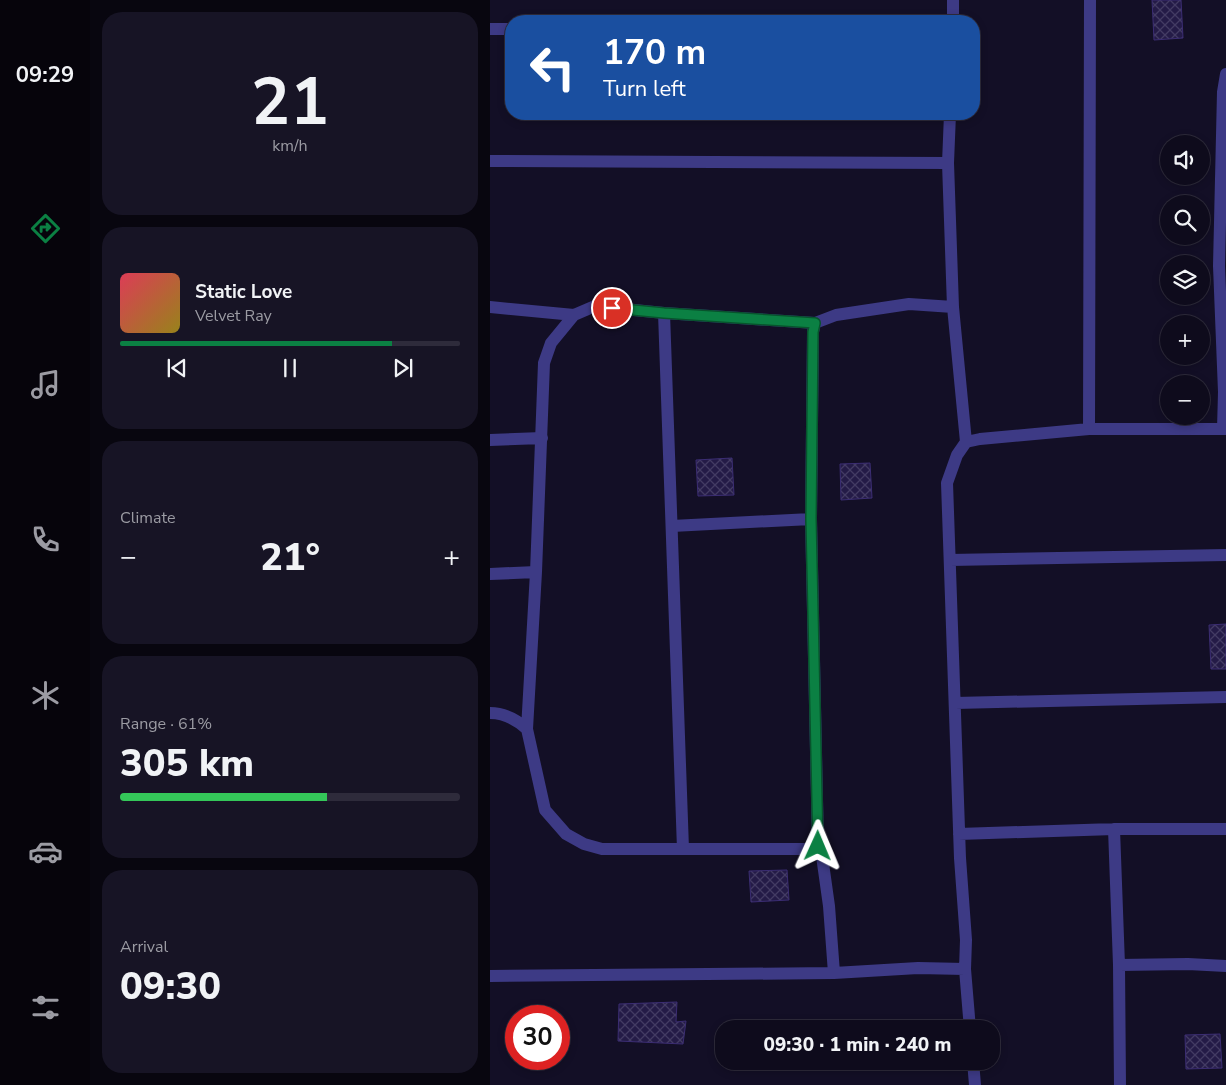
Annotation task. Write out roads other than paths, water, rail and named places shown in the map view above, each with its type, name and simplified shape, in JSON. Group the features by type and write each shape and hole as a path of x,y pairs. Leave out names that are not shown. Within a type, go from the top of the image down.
{"street":[{"path":"953,15 954,0"},
{"path":"1089,428 1090,0"},
{"path":"490,28 505,28"},
{"path":"969,1020 959,834 947,483 957,454 966,442 980,439 1089,428 1225,429 1219,266 1223,92 1226,74"},
{"path":"950,120 948,163 952,307 966,442"},
{"path":"490,161 948,163"},
{"path":"821,849 602,849 584,844 566,834 545,810 526,729 536,572 544,363 551,343 574,316 595,306 664,313 815,323 836,315 909,304 952,307"},
{"path":"490,307 574,316"},
{"path":"664,313 682,849"},
{"path":"815,323 813,332 811,519 818,846 821,849 829,906 834,973"},
{"path":"490,440 542,438"},
{"path":"672,526 811,519"},
{"path":"950,560 1226,555"},
{"path":"490,574 536,572"},
{"path":"955,703 1226,696"},
{"path":"490,713 500,713 518,721 526,729"},
{"path":"959,834 1114,829 1226,829"},
{"path":"1114,829 1119,966 1120,1085"},
{"path":"1119,966 1188,964 1226,966"},
{"path":"490,976 834,973 918,968 965,969"},
{"path":"974,1070 975,1085"}]}
